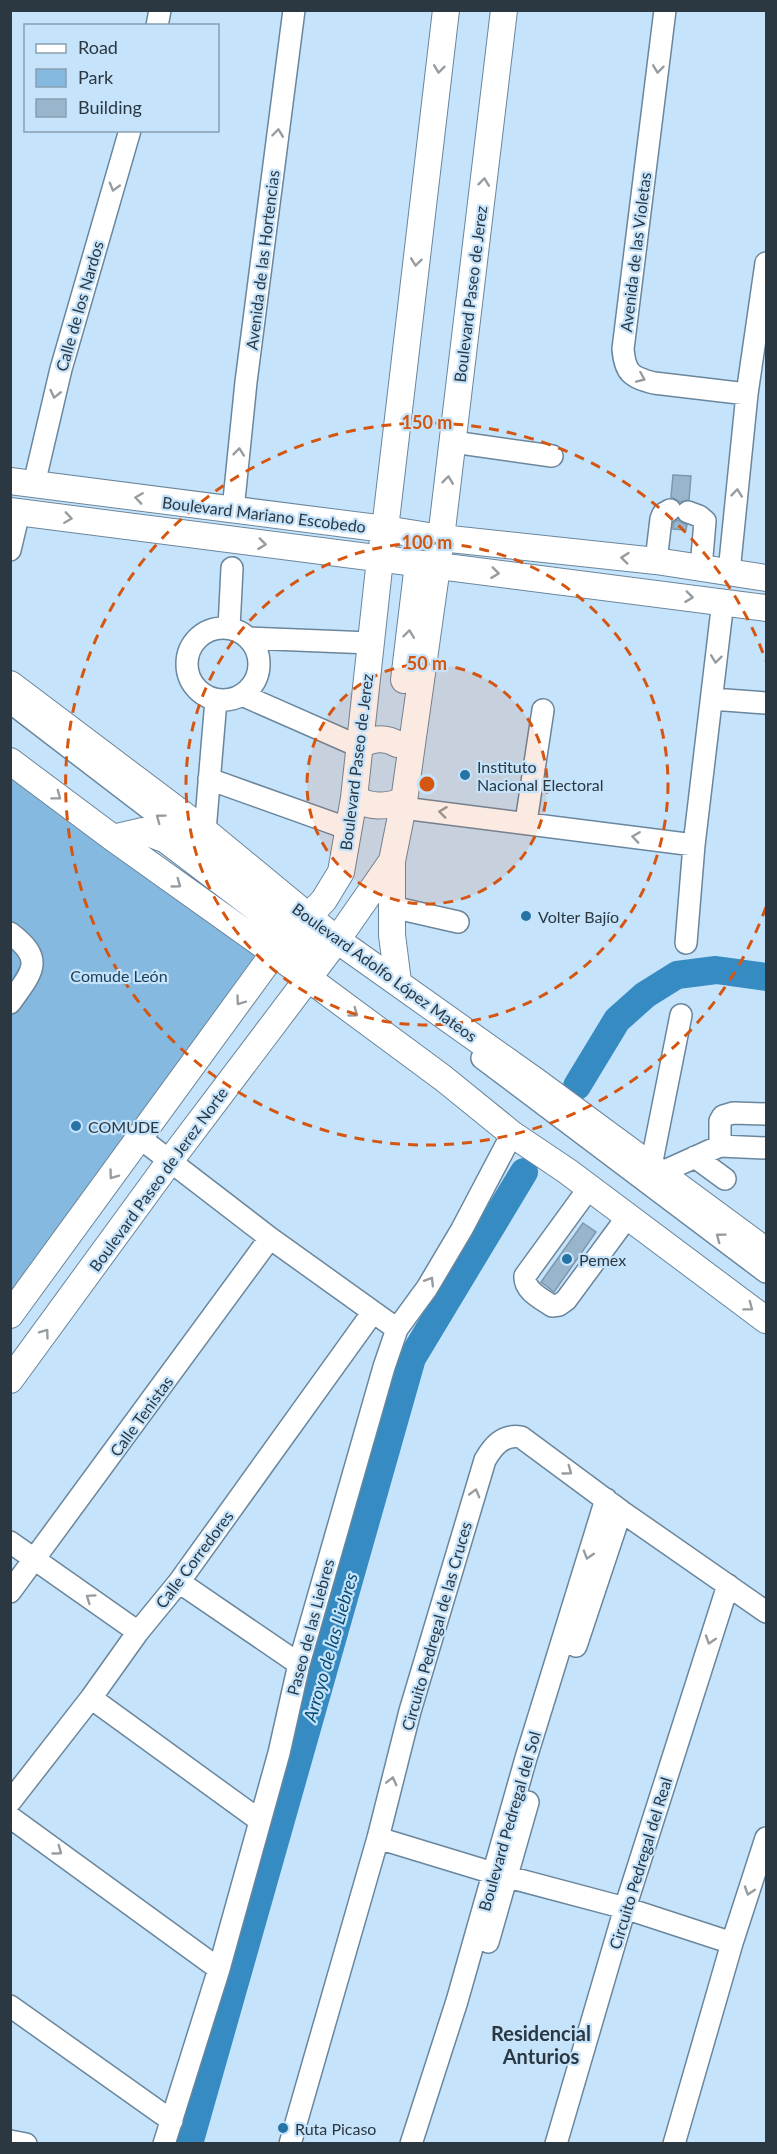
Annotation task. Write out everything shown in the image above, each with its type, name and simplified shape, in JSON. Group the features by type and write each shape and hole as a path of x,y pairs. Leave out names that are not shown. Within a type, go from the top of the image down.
{"main road":[{"name":"Boulevard Paseo de Jerez","path":"274,953 324,900 341,872 349,829 446,10"},
{"name":"Boulevard Paseo de Jerez","path":"307,978 392,861 404,802 427,565 441,538 504,10"},
{"name":"Boulevard Mariano Escobedo","path":"22,483 441,538 656,561 766,578"},
{"name":"Boulevard Mariano Escobedo","path":"15,511 766,608"},
{"path":"354,798 364,804 380,806 404,802 397,776 398,744 427,565"},
{"name":"Boulevard Adolfo López Mateos","path":"10,684 205,831 299,925 330,948 398,982 766,1251"},
{"path":"358,746 380,739 391,740 398,744"},
{"path":"10,761 444,1078 512,1134 628,1216 766,1320"},
{"path":"113,838 143,831 166,840 299,925"},
{"path":"392,861 394,955 398,982"},
{"path":"10,1315 274,953"},
{"name":"Boulevard Paseo de Jerez Norte","path":"10,1380 307,978"}],"street":[{"name":"Avenida de las Hortencias","path":"233,510 246,382 294,10"},
{"name":"Avenida de las Violetas","path":"665,10 624,337 624,363 629,373 639,379 654,383 747,393"},
{"name":"Calle de los Nardos","path":"22,483 61,369 129,132"},
{"path":"729,572 747,393 760,356 766,263"},
{"path":"453,442 552,456"},
{"path":"10,550 15,511"},
{"path":"656,561 663,514 688,515 734,525"},
{"path":"688,515 701,568"},
{"path":"229,628 232,568"},
{"path":"686,943 694,845 723,601"},
{"path":"229,628 240,631 249,638 258,652 259,668 254,684 242,695 229,700 216,700 198,692 188,676 186,657 194,640 210,629 229,628"},
{"path":"249,638 370,643"},
{"path":"242,695 358,746"},
{"path":"712,699 766,704"},
{"path":"205,831 216,700"},
{"path":"10,702 299,925"},
{"path":"526,822 543,710"},
{"path":"209,779 349,829"},
{"path":"404,802 526,822 694,845"},
{"path":"392,907 458,922"},
{"path":"10,933 27,947 32,955 33,967 10,1003"},
{"path":"330,948 766,1272"},
{"path":"681,1015 656,1169 695,1157 720,1146 766,1148"},
{"path":"720,1146 720,1121 723,1116 733,1113 766,1114"},
{"name":"Paseo de las Liebres","path":"164,2144 219,1969 279,1753 299,1664 363,1435 397,1329 426,1288 462,1229 512,1134"},
{"path":"140,1138 270,1238 397,1329"},
{"path":"695,1157 725,1179"},
{"path":"589,1188 525,1276 524,1282 527,1288 552,1306 559,1305 566,1300 628,1216"},
{"name":"Calle Tenistas","path":"10,1592 270,1238"},
{"name":"Calle Corredores","path":"10,1802 91,1698 138,1632 179,1582 372,1312"},
{"name":"Circuito Pedregal de las Cruces","path":"290,2144 378,1838 410,1711 485,1460 499,1441 507,1437 521,1437 614,1505"},
{"path":"614,1505 766,1612"},
{"name":"Boulevard Pedregal del Sol","path":"411,2144 541,1752 614,1505"},
{"path":"10,1542 138,1632"},
{"path":"179,1582 299,1664"},
{"name":"Circuito Pedregal del Real","path":"556,2144 625,1908 728,1585"},
{"path":"91,1698 259,1820"},
{"path":"10,1817 219,1969"},
{"path":"378,1838 500,1875 625,1908 732,1943"},
{"path":"674,2144 732,1943 766,1838"},
{"name":"Boulevard Pedregal del Sol","path":"427,2144 500,1875"},
{"path":"10,2006 172,2121"},
{"path":"10,2141 26,2144"}],"green space":[{"name":"COMUDE","path":"10,754 271,951 10,1302"}],"building":[{"path":"673,475 691,476 689,500 680,502 671,497"},
{"path":"678,520 687,525 686,530 673,529 673,523"},
{"name":"Pemex","path":"583,1223 596,1232 554,1292 541,1282"}],"waterway":[{"name":"Arroyo de las Liebres","path":"577,1086 617,1020 645,995 677,975 716,970 766,977"},
{"name":"Arroyo de las Liebres","path":"189,2144 412,1358 524,1172"}],"place":[{"name":"Instituto Nacional Electoral","path":"465,775"},
{"name":"Volter Bajío","path":"526,916"},
{"name":"COMUDE","path":"76,1126"},
{"name":"Pemex","path":"567,1259"},
{"name":"Ruta Picaso","path":"283,2128"}],"district":[{"name":"Residencial Anturios","path":"541,2044"}],"park label":[{"name":"Comude León","path":"119,975"}]}
